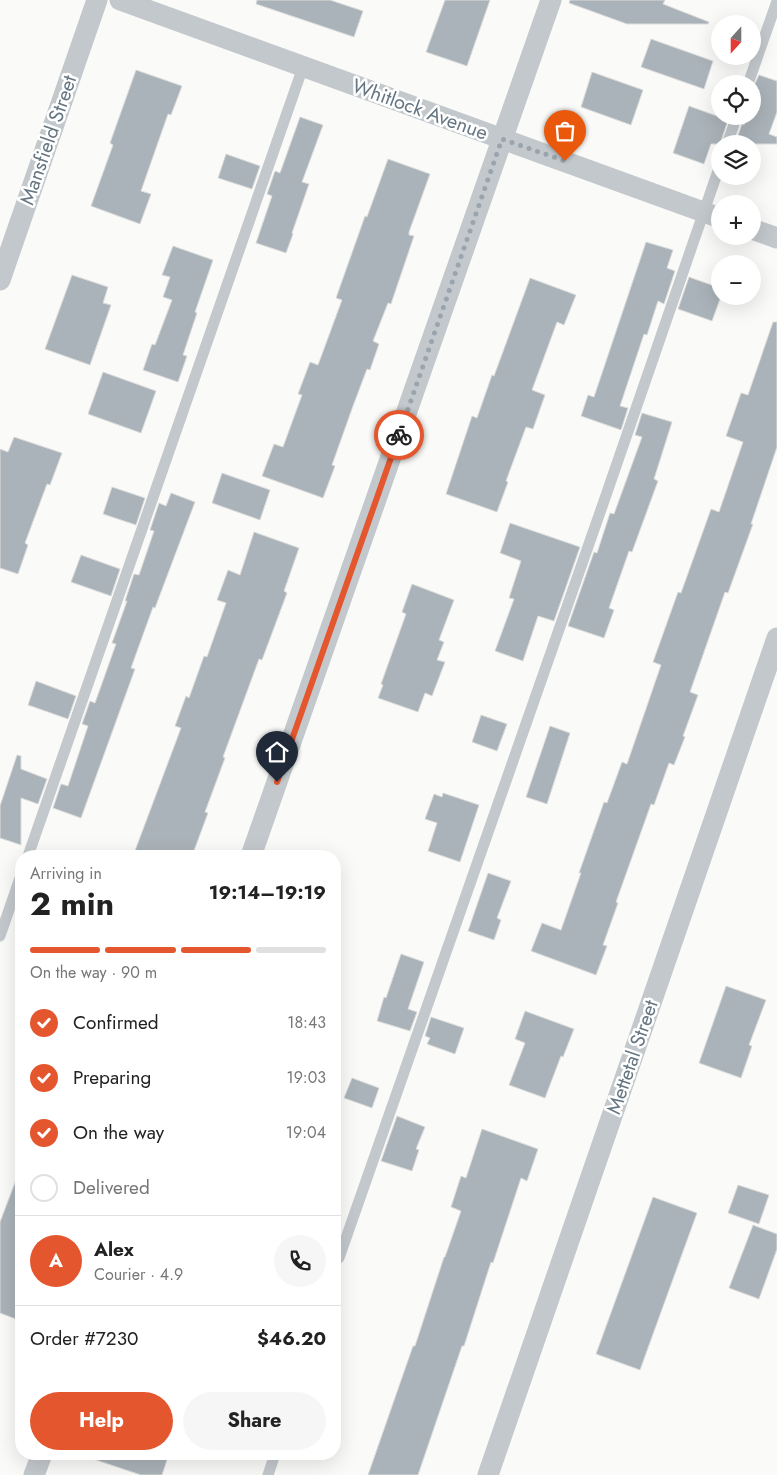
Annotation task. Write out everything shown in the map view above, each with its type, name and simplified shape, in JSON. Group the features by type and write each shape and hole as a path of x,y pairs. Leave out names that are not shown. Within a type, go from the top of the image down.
{"street":[{"name":"Mansfield Street","path":"0,280 97,0"},
{"name":"Whitlock Avenue","path":"120,0 711,215"},
{"path":"253,850 551,0"},
{"path":"761,233 777,238"},
{"name":"Mettetal Street","path":"488,1475 777,638"},
{"path":"34,1475 40,1460"}],"lane":[{"path":"751,75 777,1"},
{"path":"30,850 303,67"},
{"path":"341,1252 591,538 711,218"},
{"path":"0,936 15,892"},
{"path":"268,1475 273,1460"}],"building":[{"path":"257,0 330,0 363,11 354,37 256,4"},
{"path":"445,0 490,0 467,66 426,52"},
{"path":"570,0 665,0 663,4 709,22 708,24 627,24 569,3"},
{"path":"651,39 711,60 712,65 704,89 641,67"},
{"path":"136,70 182,86 171,115 168,114 141,191 151,194 140,224 91,206 113,145 110,143"},
{"path":"592,72 643,90 631,125 581,107"},
{"path":"761,76 777,81 777,112 769,134 777,137 777,144 761,144 761,135 738,135 742,125 761,125"},
{"path":"689,106 711,114 711,125 726,125 723,135 711,135 711,144 704,164 673,153"},
{"path":"300,117 323,125 302,182 309,184 286,253 256,243 272,196 267,194 275,171 280,173"},
{"path":"226,154 260,166 252,189 218,178"},
{"path":"388,159 430,174 409,232 409,235 414,236 391,304 388,303 373,341 379,344 370,370 367,369 353,406 332,465 335,466 323,498 262,476 274,444 283,447 302,395 298,394 310,362 318,365 342,300 336,298 365,216 367,217"},
{"path":"646,242 673,250 667,268 675,271 664,304 658,301 647,335 644,334 620,406 628,408 621,430 581,416 588,395 594,397"},
{"path":"173,246 213,260 195,312 197,313 183,355 187,356 178,382 143,370 152,344 155,345 172,300 163,297 170,277 162,275"},
{"path":"72,275 108,287 103,303 111,305 90,365 45,349"},
{"path":"689,277 711,285 711,305 718,305 712,321 678,309"},
{"path":"530,278 576,295 564,325 557,322 532,390 545,395 533,429 526,427 497,512 446,494 472,416 477,418"},
{"path":"773,322 777,322 777,447 751,524 753,524 728,593 725,592 690,692 698,695 683,736 685,737 674,765 669,763 654,805 651,804 616,902 618,903 603,945 607,946 596,975 531,951 542,923 561,930 604,802 607,803 622,762 627,764 661,665 653,662 678,592 681,593 711,509 719,512 743,442 726,436 741,393 748,395"},
{"path":"103,372 156,391 141,433 88,414"},
{"path":"642,413 672,422 654,479 658,481 632,552 629,551 609,608 614,610 604,638 568,626 594,552 597,553 610,513 614,514 642,437 635,435"},
{"path":"14,437 62,453 50,485 47,484 25,543 28,545 18,574 0,568 0,449 8,452"},
{"path":"222,473 270,490 260,520 212,503"},
{"path":"112,487 145,498 136,525 103,514"},
{"path":"171,493 195,502 155,608 153,607 131,668 135,669 81,818 53,808 61,784 68,786 88,726 82,724 90,701 95,703 116,644 112,643 127,601 125,601 134,574 139,575 154,531 150,530 159,503 166,506"},
{"path":"510,523 580,547 554,621 538,616 523,661 495,651 514,599 509,598 521,561 500,553"},
{"path":"254,532 299,548 284,591 287,593 262,660 259,659 223,757 225,758 205,812 208,813 194,850 135,850 181,728 175,726 186,696 189,698 204,656 207,657 226,603 217,600 228,570 240,575"},
{"path":"81,555 120,569 111,596 71,582"},
{"path":"412,584 454,600 439,640 444,642 437,660 445,662 432,696 425,693 418,712 378,698 383,685 381,684 406,614 402,612"},
{"path":"36,681 76,696 68,719 28,705"},
{"path":"481,715 507,724 497,751 472,742"},
{"path":"550,726 570,733 547,804 526,797"},
{"path":"17,755 21,756 21,769 47,779 38,804 21,798 21,845 0,838 0,806"},
{"path":"443,793 479,805 460,862 428,851 437,823 425,819 434,794 442,797"},
{"path":"488,873 511,881 497,918 501,920 494,940 468,931"},
{"path":"401,954 424,962 408,1009 417,1012 410,1031 377,1021 384,997 386,998"},
{"path":"726,986 766,1000 749,1045 752,1046 741,1078 699,1063"},
{"path":"525,1011 574,1029 563,1057 561,1056 545,1098 509,1085 525,1043 515,1039"},
{"path":"431,1017 464,1028 455,1054 427,1044 430,1038 425,1036"},
{"path":"352,1078 379,1088 372,1108 344,1098"},
{"path":"397,1116 425,1127 416,1149 419,1150 412,1171 381,1161"},
{"path":"482,1129 538,1149 527,1181 521,1178 418,1475 368,1475 461,1211 451,1207 461,1176 466,1178"},
{"path":"15,1183 15,1319 0,1313 0,1222"},
{"path":"738,1185 769,1195 759,1224 728,1213"},
{"path":"653,1197 697,1213 640,1370 596,1354"},
{"path":"753,1225 777,1234 777,1249 759,1299 729,1288"},
{"path":"96,1460 167,1460 162,1475 141,1475"}],"way so far":[{"path":"399,435 502,139 565,161"}],"route":[{"path":"277,782 399,435"}]}
